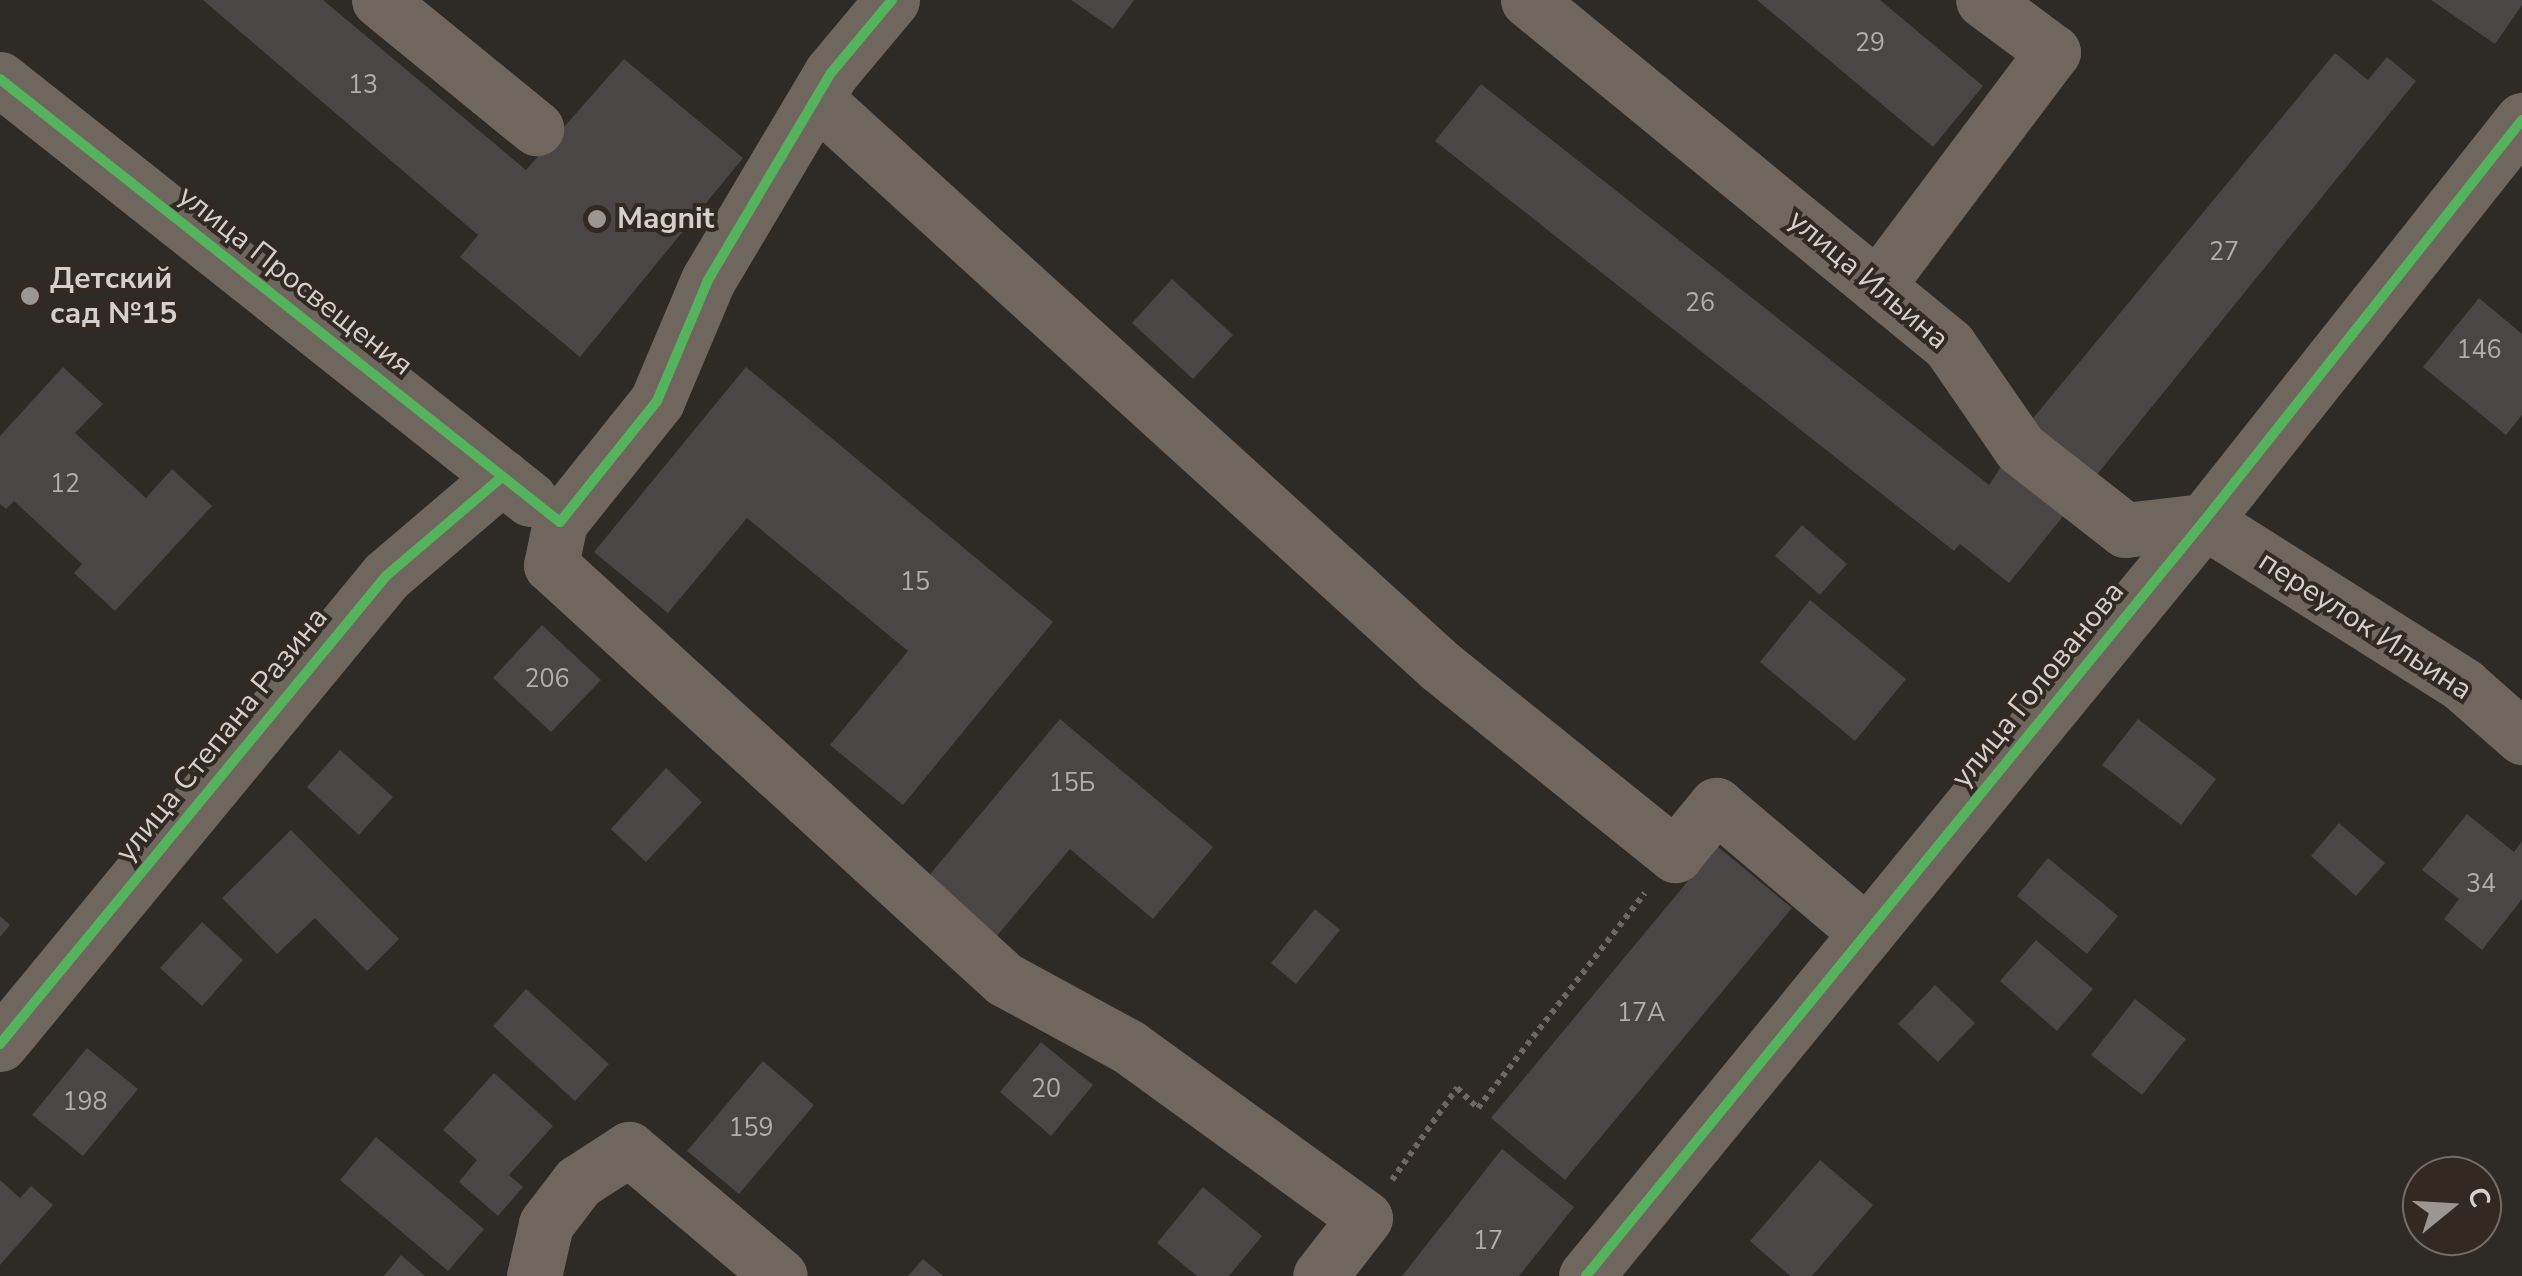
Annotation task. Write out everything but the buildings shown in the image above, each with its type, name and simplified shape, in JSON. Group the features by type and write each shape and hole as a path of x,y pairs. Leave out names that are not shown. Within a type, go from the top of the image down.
{"street":[{"path":"379,0 536,128"},
{"path":"892,0 831,73 708,280 656,401 560,522 552,565 1004,979 1130,1047 1365,1218 1320,1276"},
{"path":"1878,286 2053,52 1983,0"},
{"name":"улица Ильина","path":"1533,2 1949,345 2020,448 2126,530 2204,521"},
{"name":"улица Просвещения","path":"0,79 560,522"},
{"path":"816,99 1440,666 1675,855 1716,804 1867,932"},
{"name":"улица Голованова","path":"1586,1276 2204,521 2503,180 2522,120"},
{"name":"улица Степана Разина","path":"0,1044 386,576 502,477"},
{"name":"переулок Ильина","path":"2204,521 2463,685 2522,737"},
{"path":"534,1276 546,1224 578,1182 629,1149 780,1276"}],"path":[{"path":"1365,1218 1458,1088 1478,1108 1675,855"}],"cycle path":[{"path":"0,79 560,522 657,401 708,280 831,73 892,0"},
{"path":"1586,1276 2204,521 2522,120"},
{"path":"0,1044 386,576 502,477"}],"place":[{"name":"Magnit","path":"597,219"},
{"name":"Детский сад №15","path":"30,296"}]}
